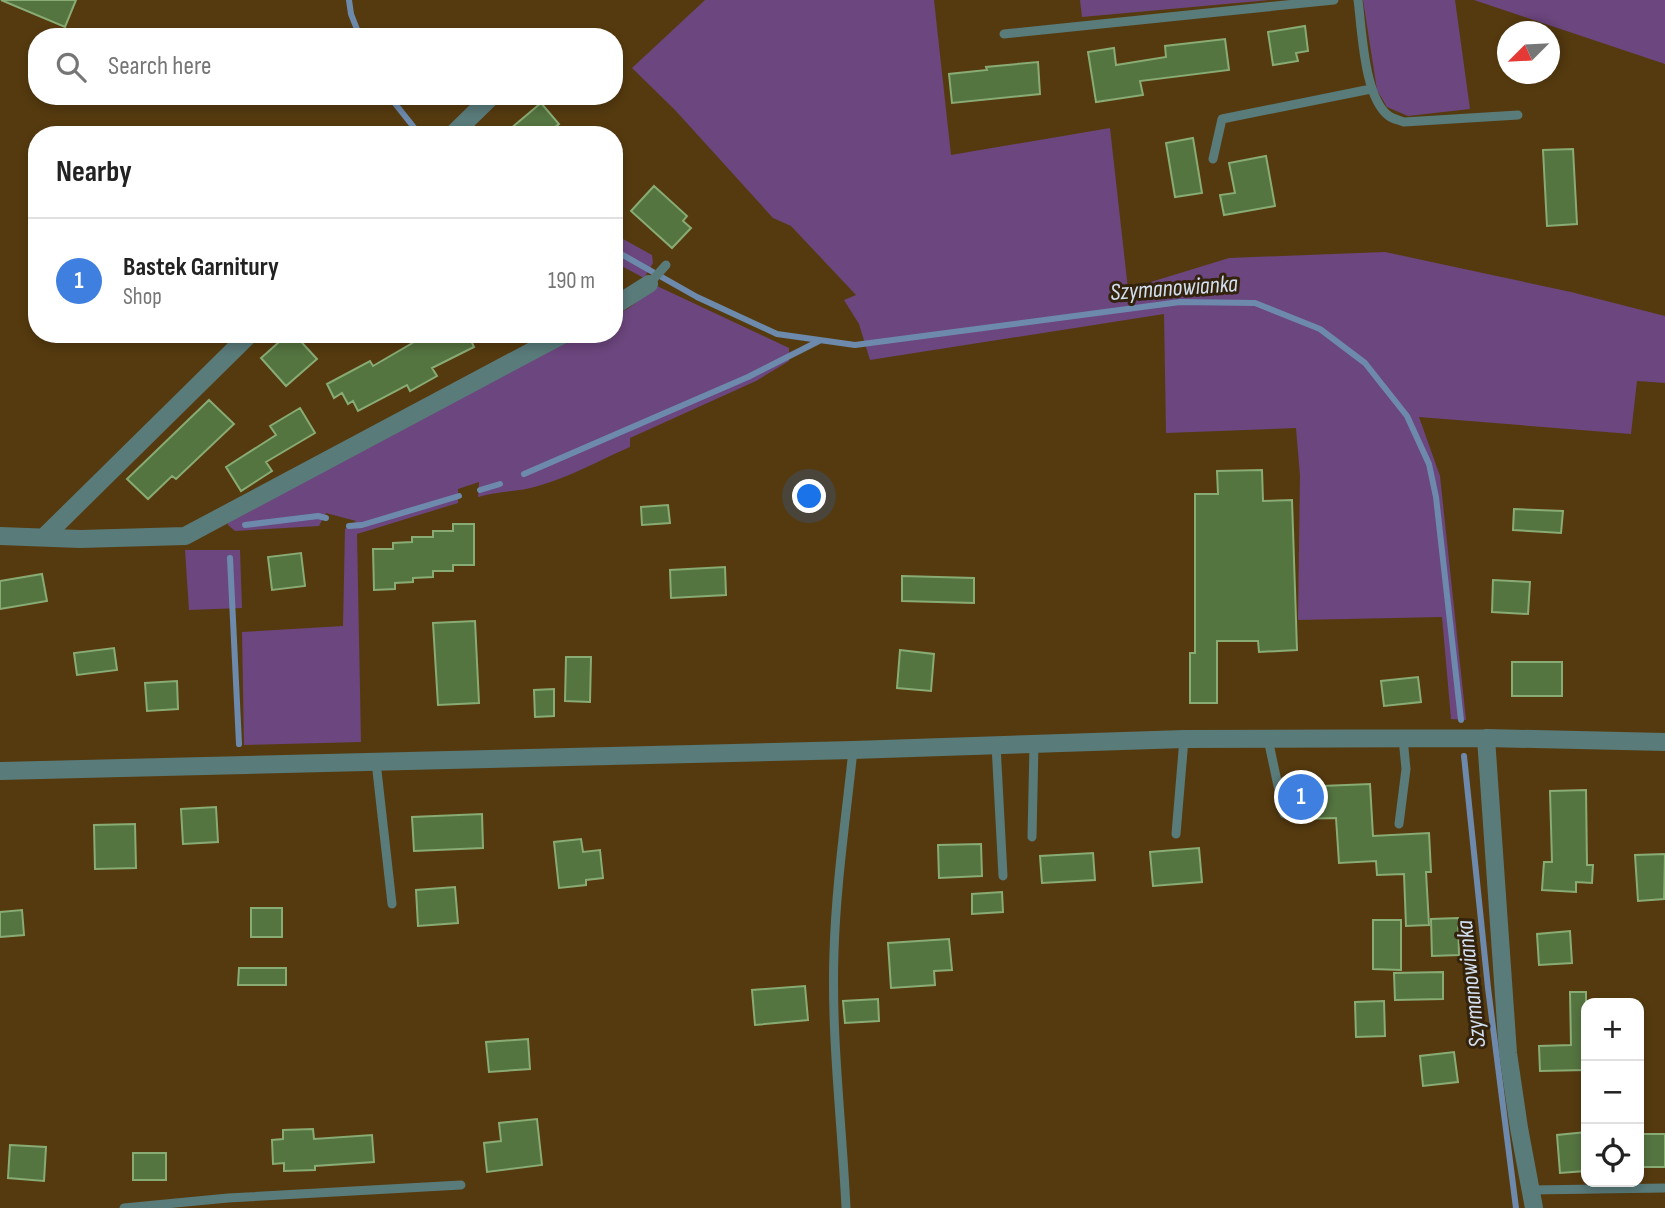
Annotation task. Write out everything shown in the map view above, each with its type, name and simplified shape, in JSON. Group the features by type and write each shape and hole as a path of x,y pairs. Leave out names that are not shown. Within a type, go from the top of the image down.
{"street":[{"path":"461,126 483,105"},
{"path":"623,300 649,284"},
{"path":"44,537 241,343"},
{"path":"0,536 80,539 185,536 547,343"},
{"path":"1486,738 1508,1053 1518,1128 1533,1199"},
{"path":"0,771 1184,739 1486,738 1665,742"}],"lane":[{"path":"1004,34 1334,0"},
{"path":"1357,0 1371,89 1389,117 1404,122 1518,116"},
{"path":"1213,159 1222,119 1371,89"},
{"path":"649,284 666,265"},
{"path":"1399,824 1406,769 1403,738"},
{"path":"1176,834 1184,739"},
{"path":"1268,739 1284,814"},
{"path":"1032,837 1034,744"},
{"path":"996,745 1003,876"},
{"path":"846,1208 834,1023 834,953 837,897 853,750"},
{"path":"376,762 392,904"},
{"path":"124,1208 228,1198 461,1185"},
{"path":"1533,1199 1665,1188"}],"shaded area":[{"path":"705,0 934,0 951,155 1110,128 1128,289 1229,258 1385,252 1571,292 1665,316 1665,383 1637,381 1631,434 1419,417 1440,476 1466,720 1451,719 1442,617 1298,620 1300,476 1296,428 1166,433 1164,314 870,360 859,324 844,300 856,295 791,226 773,218 675,110 632,68"},
{"path":"1080,0 1270,0 1082,17"},
{"path":"1363,0 1455,0 1470,109 1408,116 1387,107 1377,90"},
{"path":"1474,0 1665,0 1665,64 1560,29 1560,21 1537,21"},
{"path":"623,239 652,255 653,263 644,278 623,267"},
{"path":"657,286 789,348 789,361 756,381 630,438 630,447 562,478 531,488 478,497 479,482 458,489 458,503 357,534 361,742 244,745 242,632 343,626 345,529 356,521 326,513 319,526 235,531 228,525 228,519 563,343 623,343 623,311"},
{"path":"185,550 240,550 242,608 189,610"}],"building":[{"path":"1,0 76,0 65,27"},
{"path":"1305,26 1308,51 1296,53 1298,61 1273,65 1268,32"},
{"path":"1225,39 1229,70 1140,81 1143,95 1096,102 1088,52 1114,48 1116,65 1166,57 1165,46"},
{"path":"1038,62 1040,94 952,103 949,74"},
{"path":"539,105 543,105 559,124 556,126 514,126"},
{"path":"1193,138 1202,193 1175,197 1166,143"},
{"path":"1573,149 1577,224 1547,226 1543,150"},
{"path":"1266,156 1275,206 1224,215 1220,195 1235,193 1229,163"},
{"path":"654,186 687,216 683,221 691,228 672,248 631,211"},
{"path":"278,343 302,343 317,359 286,386 261,358"},
{"path":"413,343 472,343 474,347 432,368 437,376 410,391 407,385 358,411 353,401 348,404 342,393 334,398 327,384 370,361 373,366"},
{"path":"209,400 234,424 176,479 172,476 148,499 127,479"},
{"path":"300,408 315,433 266,462 272,471 241,491 226,467 276,435 270,426"},
{"path":"1262,470 1263,501 1292,500 1297,650 1259,652 1258,641 1217,641 1217,703 1190,703 1190,653 1195,653 1195,494 1218,494 1217,471"},
{"path":"668,505 670,523 642,525 641,507"},
{"path":"1514,509 1563,511 1561,533 1513,530"},
{"path":"453,524 474,524 474,565 453,565 453,571 433,571 433,577 413,578 413,582 395,583 395,589 374,590 373,549 393,549 393,543 412,542 412,537 433,537 433,531 453,531"},
{"path":"301,553 305,586 272,590 268,557"},
{"path":"725,567 726,595 671,598 670,570"},
{"path":"42,574 47,601 0,609 0,581"},
{"path":"902,576 974,578 974,603 902,601"},
{"path":"1493,580 1530,582 1528,614 1492,612"},
{"path":"475,621 479,703 438,705 433,623"},
{"path":"114,648 117,670 77,675 74,653"},
{"path":"900,650 934,654 931,691 897,688"},
{"path":"566,657 591,657 590,702 565,701"},
{"path":"1512,662 1562,662 1562,696 1512,696"},
{"path":"1418,677 1421,702 1384,706 1381,681"},
{"path":"177,681 178,709 147,711 145,683"},
{"path":"554,689 554,716 535,717 534,690"},
{"path":"1370,784 1373,836 1429,833 1431,872 1426,872 1429,925 1406,926 1404,874 1377,875 1376,861 1339,863 1336,818 1298,819 1297,787"},
{"path":"1586,790 1587,865 1593,865 1592,883 1576,882 1576,892 1542,890 1544,862 1552,862 1550,791"},
{"path":"216,807 218,842 183,844 181,809"},
{"path":"482,814 483,848 414,851 412,817"},
{"path":"135,824 136,868 95,869 94,825"},
{"path":"581,839 583,852 600,850 603,878 586,880 586,885 559,888 554,842"},
{"path":"981,844 982,876 939,878 938,845"},
{"path":"1199,848 1202,882 1153,886 1150,852"},
{"path":"1093,853 1095,880 1042,883 1040,856"},
{"path":"1665,854 1664,899 1638,901 1635,855"},
{"path":"455,887 458,923 418,926 416,890"},
{"path":"1002,892 1003,912 972,914 972,894"},
{"path":"251,908 282,908 282,937 251,937"},
{"path":"22,910 24,935 0,937 0,912"},
{"path":"1458,918 1459,955 1432,956 1431,919"},
{"path":"1373,920 1401,920 1401,970 1373,969"},
{"path":"1570,931 1572,963 1539,965 1537,934"},
{"path":"949,939 952,970 934,971 935,985 891,988 888,943"},
{"path":"239,968 286,968 286,985 238,985"},
{"path":"1443,972 1443,999 1395,1000 1394,973"},
{"path":"805,986 808,1020 755,1025 752,990"},
{"path":"1570,992 1586,992 1586,998 1581,998 1581,1070 1540,1071 1539,1046 1571,1045"},
{"path":"878,999 879,1021 845,1023 843,1001"},
{"path":"1384,1001 1385,1036 1356,1037 1355,1002"},
{"path":"528,1039 530,1069 489,1072 486,1042"},
{"path":"1454,1052 1458,1082 1423,1086 1420,1056"},
{"path":"537,1119 542,1165 487,1172 484,1143 501,1141 499,1123"},
{"path":"313,1129 314,1139 372,1135 374,1162 284,1171 284,1163 273,1164 272,1140 283,1139 283,1130"},
{"path":"1581,1133 1581,1171 1560,1173 1557,1135"},
{"path":"1644,1134 1665,1134 1665,1167 1644,1167"},
{"path":"10,1145 46,1147 44,1181 8,1178"},
{"path":"133,1153 166,1153 166,1180 133,1180"}],"waterway":[{"name":"Szymanowianka","path":"349,0 356,28"},
{"name":"Szymanowianka","path":"396,105 413,126"},
{"name":"Szymanowianka","path":"623,255 697,297 777,334 855,345 1180,302 1255,303 1320,329 1365,363 1407,416 1429,464 1436,497 1461,720"},
{"path":"524,474 748,377 819,341"},
{"path":"480,490 500,484"},
{"path":"349,526 362,525 459,496"},
{"path":"245,525 318,516 326,518"},
{"path":"230,558 239,744"},
{"name":"Szymanowianka","path":"1464,756 1488,988 1516,1208"}],"place":[{"name":"Bastek Garnitury","path":"1301,797"}]}
